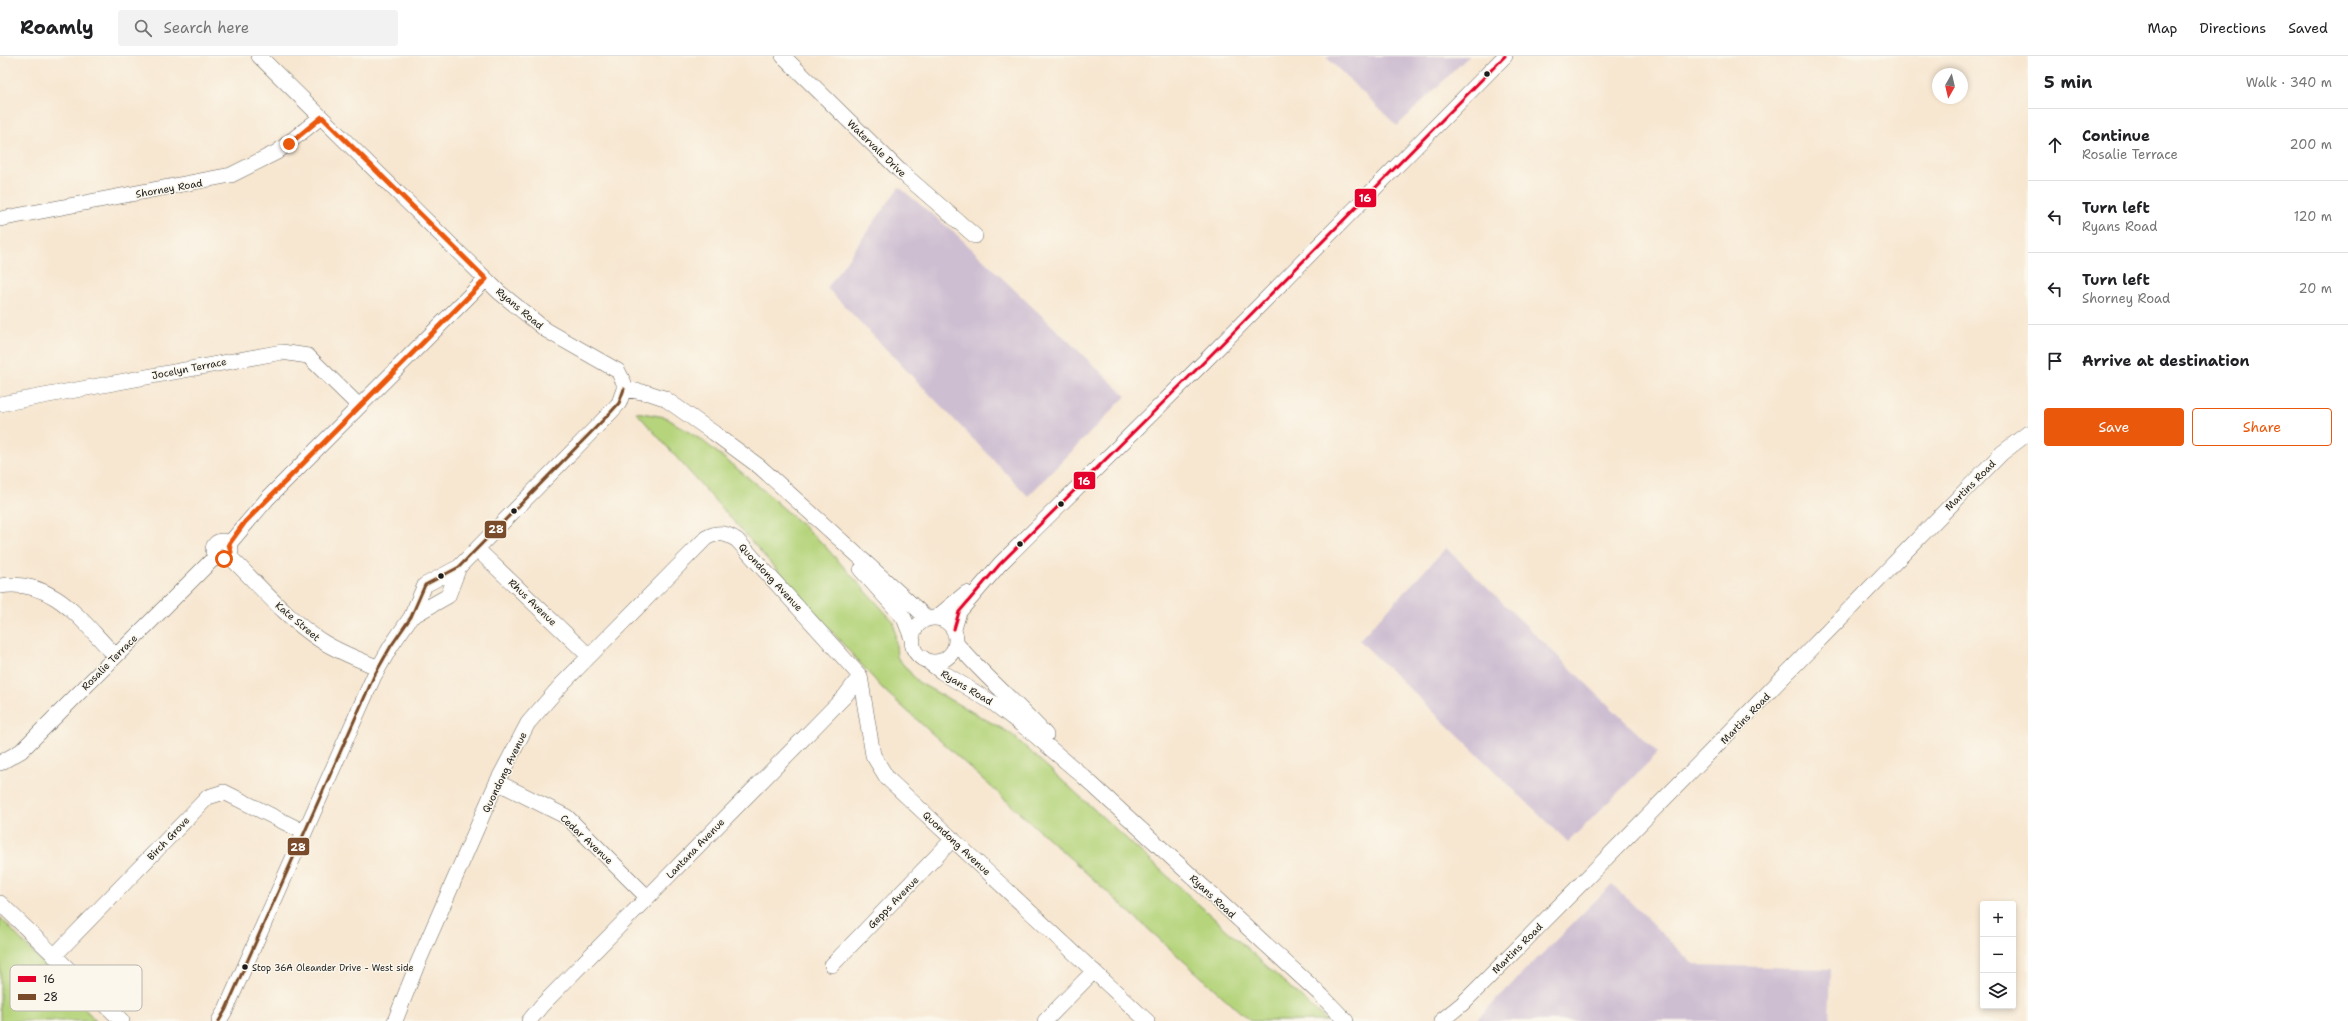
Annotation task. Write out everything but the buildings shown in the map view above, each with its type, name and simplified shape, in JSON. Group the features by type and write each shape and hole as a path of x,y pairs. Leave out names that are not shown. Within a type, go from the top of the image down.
{"street":[{"name":"Ryans Road","path":"259,56 486,279 546,330 618,371 624,382 624,389"},
{"path":"809,514 904,618 918,654 923,658 936,661 943,660 954,650 959,612 1000,564 1226,340 1505,56"},
{"name":"Watervale Drive","path":"786,57 898,170 975,236"},
{"name":"Shorney Road","path":"0,219 222,178 277,152 322,117"},
{"name":"Rosalie Terrace","path":"0,763 21,751 115,656 224,552 268,498 486,279"},
{"name":"Jocelyn Terrace","path":"0,404 282,352 308,356 359,406"},
{"path":"219,1021 226,1009 378,668 411,617 426,585 459,567 611,412 619,403 624,389 649,392 664,398 760,467 809,514 932,618 943,620 955,636"},
{"name":"Martins Road","path":"1441,1021 1462,1004 1708,756 1862,595 2002,453 2028,433"},
{"name":"Quondong Avenue","path":"395,1021 417,965 497,782 528,722 539,708 589,656 706,538 723,533 737,540 860,676 870,742 878,765 887,778 1147,1021"},
{"name":"Rhus Avenue","path":"477,548 589,656"},
{"name":"Kate Street","path":"224,552 278,604 318,639 340,651 378,668"},
{"path":"912,641 917,627 932,618 1000,564"},
{"path":"411,617 448,596 459,567"},
{"path":"0,586 24,585 53,595 115,656"},
{"name":"Ryans Road","path":"955,636 973,663 1026,713 1084,777"},
{"name":"Ryans Road","path":"923,658 942,672 993,703 1084,777 1322,996 1344,1020"},
{"name":"Lantana Avenue","path":"529,1021 542,1005 845,696 860,676"},
{"name":"Cedar Avenue","path":"497,782 567,817 648,897"},
{"name":"Birch Grove","path":"54,956 208,797 224,792 304,832"},
{"name":"Gepps Avenue","path":"832,965 953,839"},
{"path":"0,903 63,965"},
{"path":"1045,1021 1094,972"},
{"name":"Martins Road","path":"1449,1021 1462,1004"},
{"path":"112,1011 122,1021"}],"shaded area":[{"path":"1325,56 1469,56 1397,126"},
{"path":"899,187 956,234 1126,396 1028,496 827,288"},
{"path":"1446,548 1658,753 1568,842 1359,640"},
{"path":"1612,884 1694,965 1831,969 1829,1021 1475,1021"}],"green space":[{"path":"636,412 665,417 703,441 762,489 821,542 894,622 897,657 918,682 1010,733 1327,1021 1250,1021 883,689"},
{"path":"0,917 44,965 10,965 10,1011 87,1011 96,1021 0,1021"}],"transit line":[{"name":"16","path":"954,629 959,612 1000,564 1203,363 1505,56"},
{"name":"28","path":"219,1021 226,1009 374,676 391,646 411,617 425,585 459,567 611,412 619,403 624,389"}],"place":[{"name":"Stop 36A Oleander Drive - West side","path":"245,967"}],"route":[{"path":"224,559 228,558 230,555 231,547 229,544 245,522 486,279 322,117 289,144"}]}
